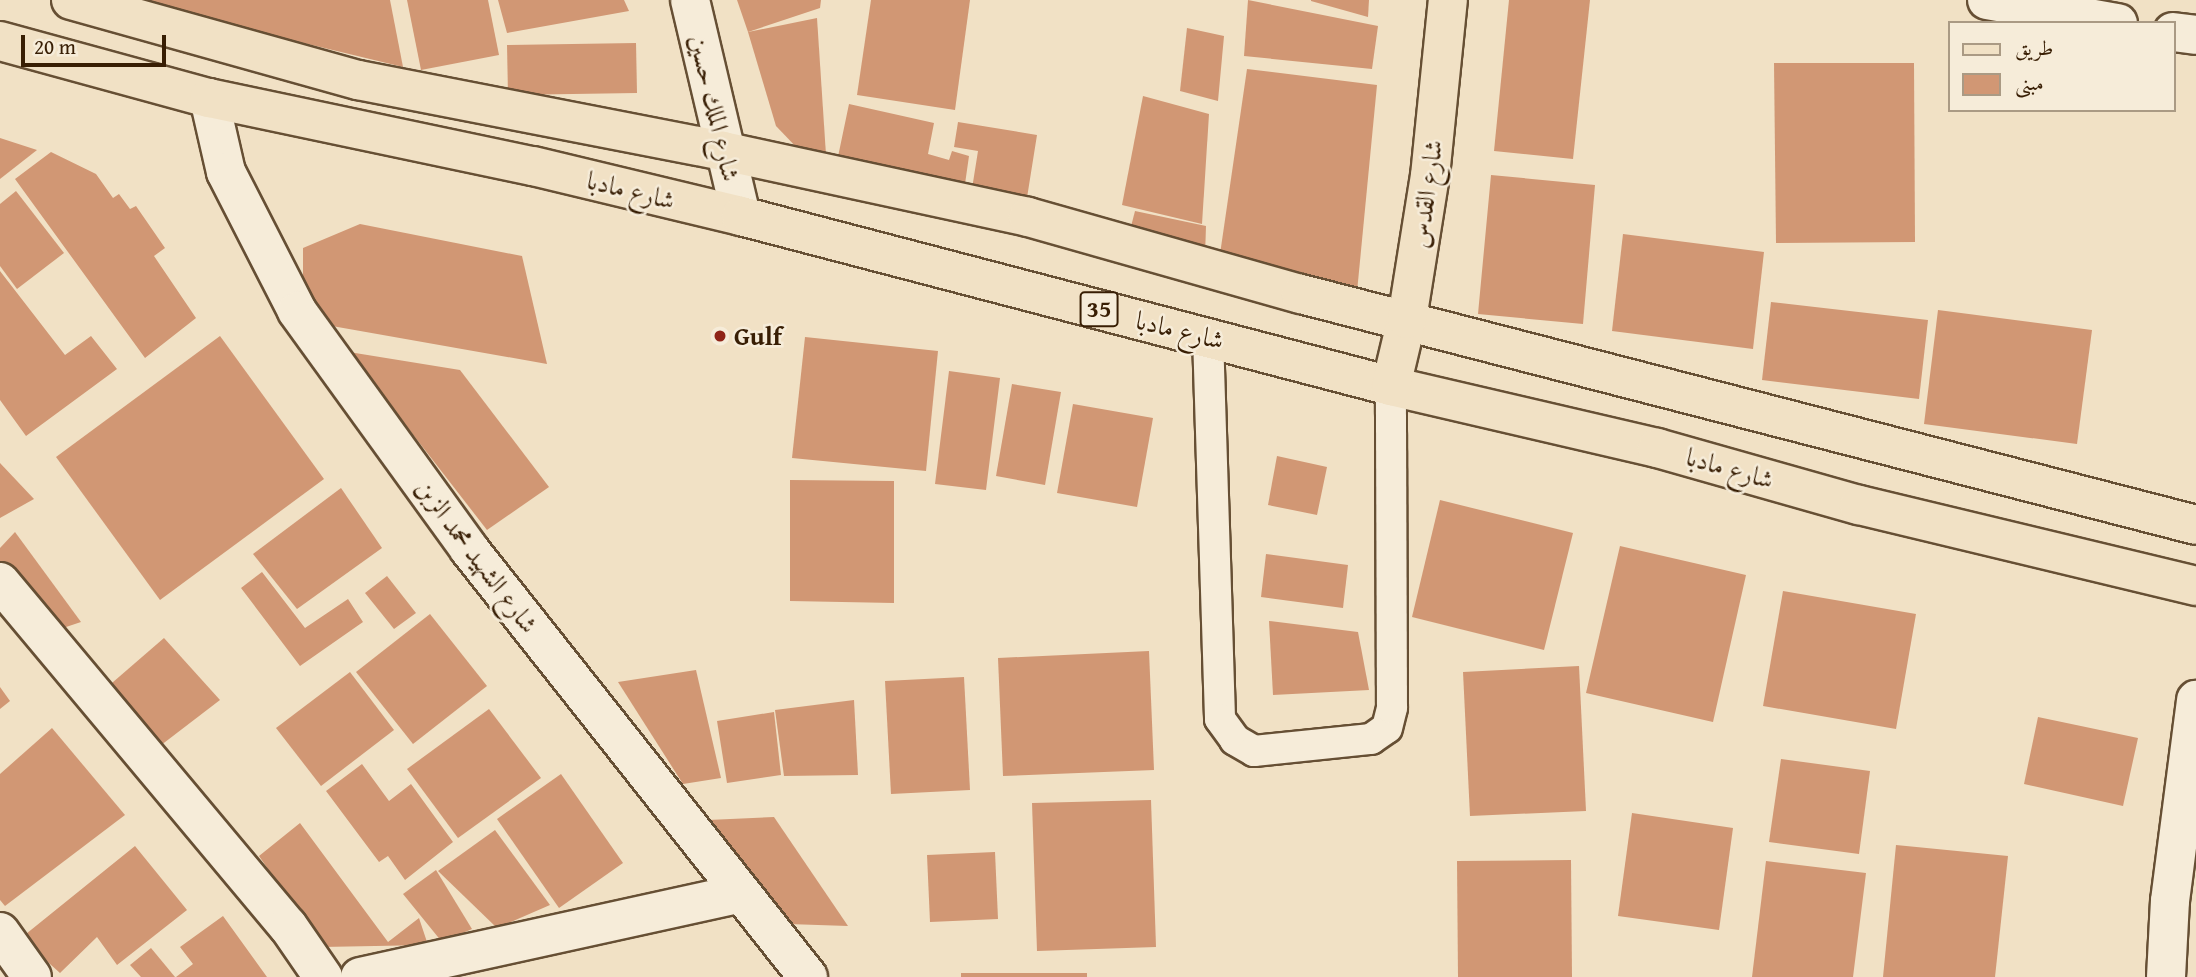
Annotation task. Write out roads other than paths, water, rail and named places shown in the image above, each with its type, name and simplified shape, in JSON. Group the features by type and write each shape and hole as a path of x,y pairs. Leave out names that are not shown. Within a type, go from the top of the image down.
{"main road":[{"name":"شارع مادبا","path":"71,0 358,80 723,151 1028,218 1300,294 1408,319 2196,525"},
{"name":"شارع القدس","path":"1391,386 1408,319 1430,176 1448,0"},
{"name":"شارع مادبا","path":"0,41 209,98 533,166 741,216 1391,386 1657,448 1859,505 2196,586"}],"street":[{"name":"شارع الملك حسين","path":"690,0 723,151 741,216"},
{"path":"1987,0 2107,21"},
{"path":"2175,32 2196,35"},
{"name":"شارع الشهيد محمد الزبن","path":"209,98 226,172 297,311 468,550 739,894 808,977"},
{"path":"0,582 288,926 323,977"},
{"path":"2166,977 2170,901 2196,700"},
{"path":"360,977 739,894"},
{"path":"0,932 32,977"}],"lane":[{"path":"1208,336 1220,719 1235,740 1254,751 1371,739 1387,728 1392,708 1391,386"}],"place":[{"name":"Gulf","path":"720,336"}]}
